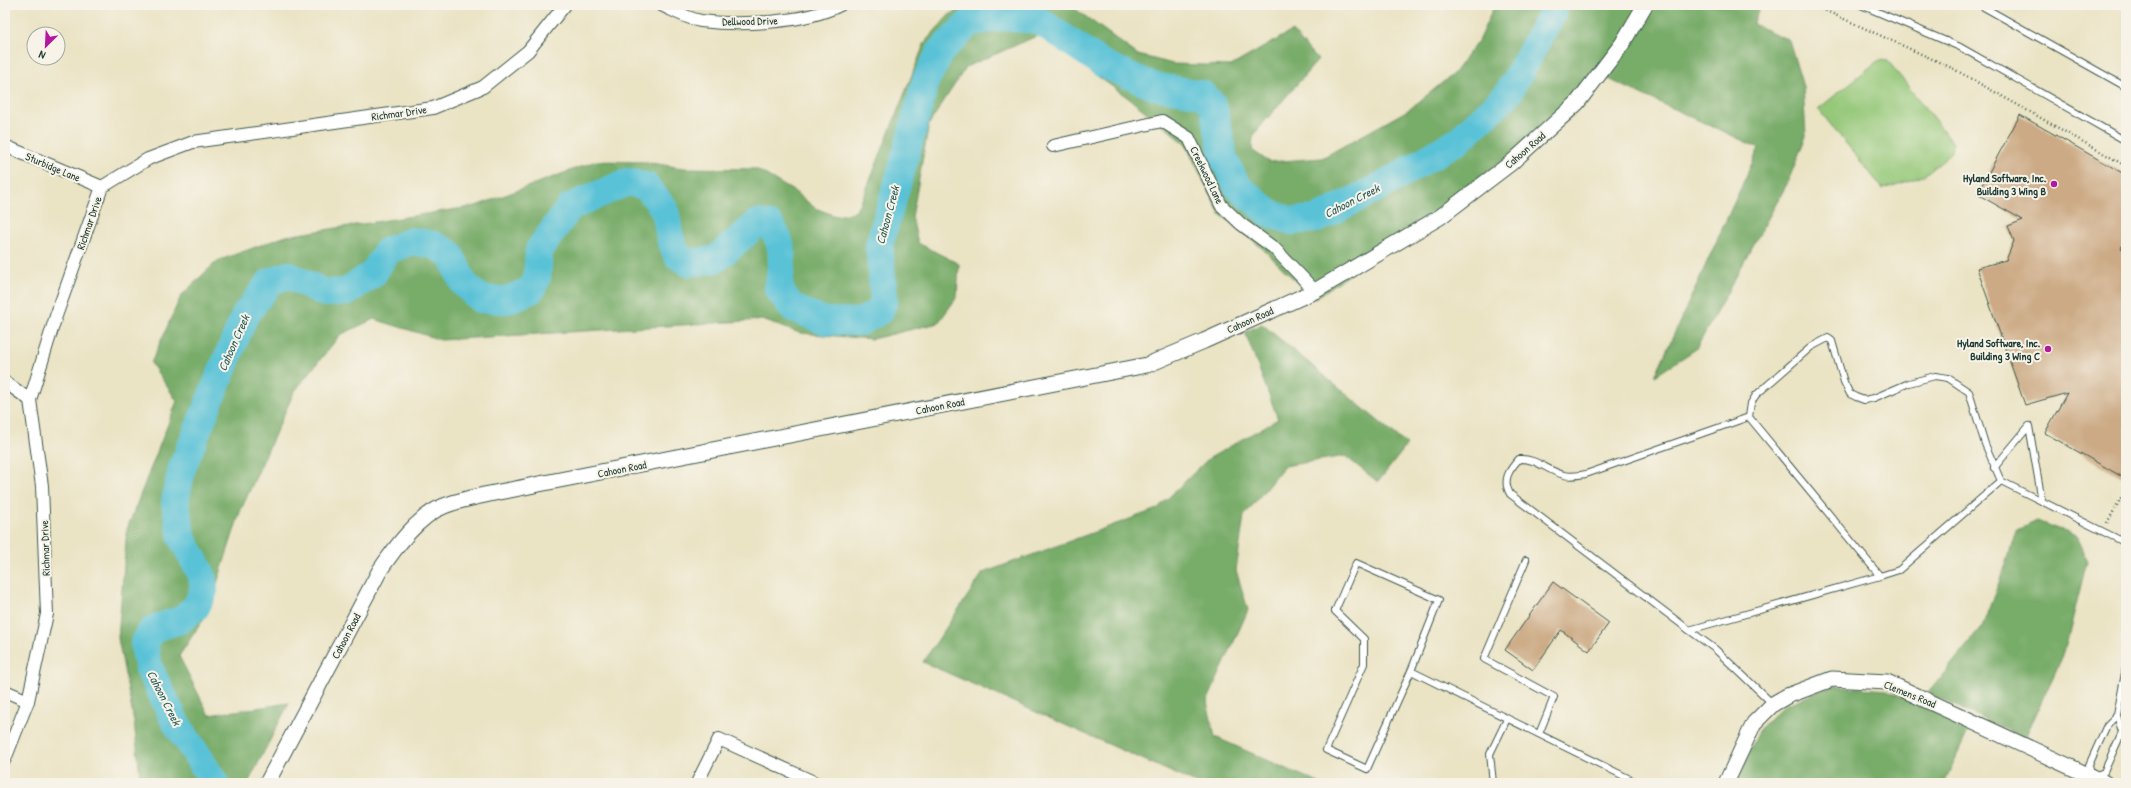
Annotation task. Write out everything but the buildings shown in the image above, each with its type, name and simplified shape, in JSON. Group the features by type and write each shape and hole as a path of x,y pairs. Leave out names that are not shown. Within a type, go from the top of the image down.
{"street":[{"name":"Richmar Drive","path":"5,759 28,701 47,614 42,486 30,400 56,316 102,187 148,159 193,142 433,108 483,87 528,51 565,5"},
{"name":"Dellwood Drive","path":"661,5 700,21 751,22 796,20 840,5"},
{"name":"Cahoon Road","path":"267,783 380,570 398,543 424,519 443,506 534,485 1148,365 1315,291 1440,217 1522,154 1577,103 1622,44 1645,5"},
{"name":"Creekwood Lane","path":"1053,146 1162,121 1189,138 1221,205 1241,224 1274,248 1315,291"},
{"name":"Sturbidge Lane","path":"5,146 102,187"},
{"path":"5,382 30,400"},
{"name":"Clemens Road","path":"1726,783 1754,723 1773,704 1787,696 1832,679 1887,682 2105,783"},
{"path":"5,690 28,701"},
{"path":"697,783 719,739 816,783"}],"lane":[{"path":"1861,5 1960,47 2126,141"},
{"path":"1980,5 2126,87"},
{"path":"1880,576 1749,417 1751,403 1756,394 1811,347 1828,338 1832,341 1844,382 1850,394 1864,400 1874,398 1909,382 1935,376 1948,378 1958,383 1969,392 1985,444 1994,468 2001,481 2124,542 2126,533"},
{"path":"1749,417 1586,474 1563,475 1537,461 1519,459 1511,467 1506,478 1506,487 1510,494 1715,649 1773,704"},
{"path":"1994,468 2029,426 2042,501"},
{"path":"1689,630 1899,570 2001,481"},
{"path":"1526,560 1484,659 1554,697 1539,734"},
{"path":"1356,563 1439,600 1411,671 1367,769 1326,750 1364,664 1364,639 1336,611 1356,563"},
{"path":"2117,715 2107,724 2089,765 2092,777 2104,772 2122,732 2117,715 2126,668"},
{"path":"1411,671 1638,783"},
{"path":"1493,783 1490,754 1507,719"}],"path":[{"path":"1822,9 1952,68 2126,166"},
{"path":"2101,520 2107,523 2126,489"}],"green space":[{"path":"970,5 1070,5 1138,55 1173,64 1231,66 1292,31 1318,60 1253,135 1252,150 1269,162 1322,158 1410,109 1453,74 1478,41 1495,5 1761,5 1753,24 1789,40 1803,87 1806,136 1787,184 1696,349 1655,376 1759,148 1606,78 1568,120 1314,299 1263,249 1220,214 1185,143 1127,97 1039,35 966,67 929,124 912,217 918,243 959,264 957,297 938,323 872,339 800,333 762,320 441,340 374,319 340,335 294,392 240,512 208,612 179,656 209,715 289,703 248,783 136,783 140,775 134,721 118,638 127,529 177,401 151,363 181,296 217,261 286,236 476,206 596,161 645,162 683,168 756,169 795,192 815,208 836,216 855,212 863,198 925,42 949,15"},
{"path":"1879,60 1888,61 1953,143 1952,152 1923,176 1883,189 1818,109"},
{"path":"1262,324 1407,445 1378,482 1345,456 1284,466 1244,516 1236,570 1248,610 1207,702 1215,737 1319,783 1196,783 923,662 983,573 1157,509 1208,459 1278,419 1245,332"},
{"path":"2037,521 2076,536 2087,561 2064,653 2025,738 1928,693 1982,627 2007,561 2016,531"},
{"path":"1833,686 1887,690 1970,727 1944,783 1735,783 1760,729 1785,705"}],"waterway":[{"name":"Cahoon Creek","path":"215,783 176,723 148,666 144,643 153,629 180,620 196,607 204,590 202,575 182,538 175,502 182,468 245,315 270,282 288,275 325,293 346,292 373,274 387,251 412,241 434,245 450,254 464,284 480,299 507,300 531,290 537,278 539,250 570,207 627,182 646,186 665,210 670,238 677,255 689,263 716,259 758,223 770,225 779,241 781,248 782,263 778,289 793,308 825,321 860,322 880,311 884,299 879,245 926,80 941,51 969,23 1000,17 1038,20 1103,64 1153,86 1202,94 1213,105 1224,159 1237,186 1269,213 1292,221 1317,219 1387,183 1460,139 1507,95 1552,14 1554,5"}],"place":[{"name":"Hyland Software, Inc. Building 3 Wing B","path":"2054,184"},
{"name":"Hyland Software, Inc. Building 3 Wing C","path":"2048,349"}]}
